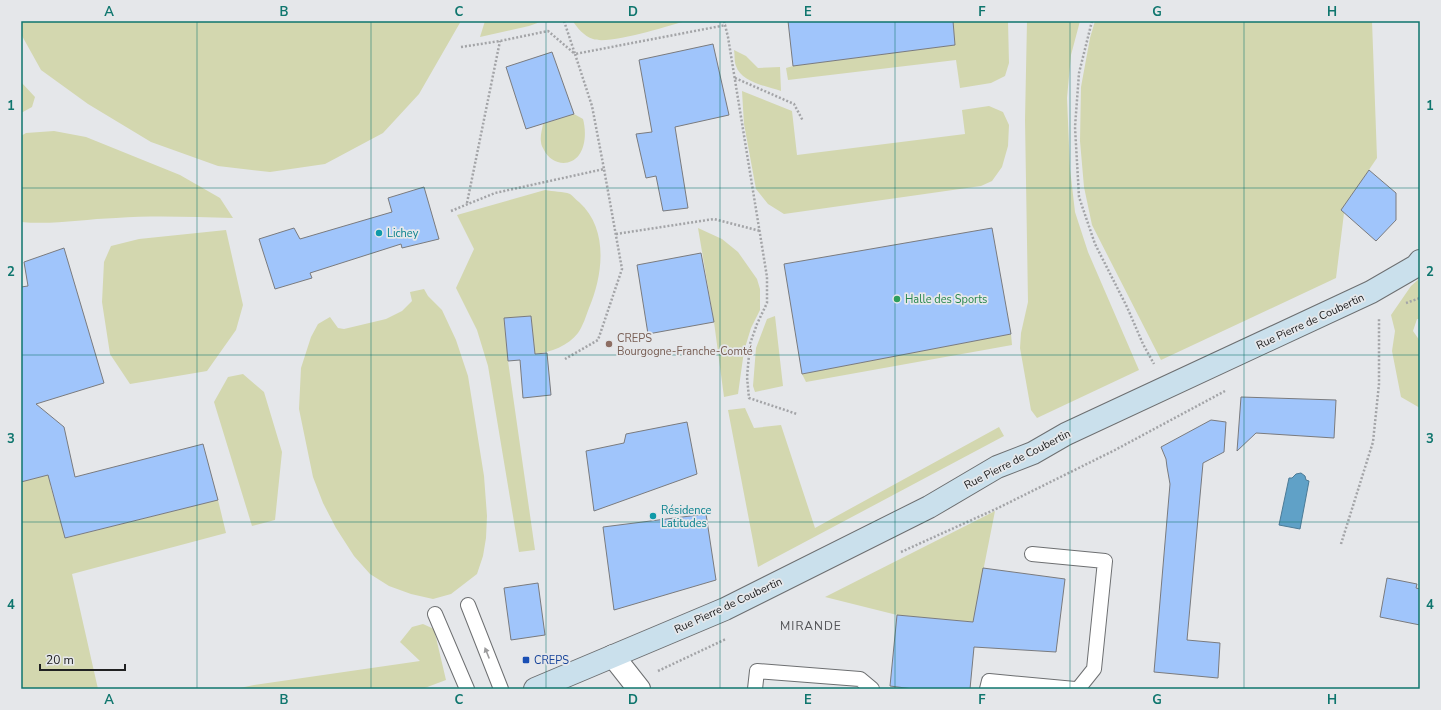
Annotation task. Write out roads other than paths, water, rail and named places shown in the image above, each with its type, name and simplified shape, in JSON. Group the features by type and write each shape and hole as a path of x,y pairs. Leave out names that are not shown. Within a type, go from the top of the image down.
{"main road":[{"name":"Rue Pierre de Coubertin","path":"535,689 725,609 929,507 997,467 1033,453 1066,434 1372,292 1416,266 1420,261"}],"street":[{"path":"613,656 636,686"}],"lane":[{"path":"987,689 989,681 1076,689 1094,669 1105,561 1032,554"},
{"path":"468,605 501,689"},
{"path":"435,614 467,689"},
{"path":"755,689 757,671 860,679 872,689"}],"water":[{"path":"1301,473 1305,476 1306,480 1309,481 1300,529 1279,525 1289,478"}],"place":[{"name":"Lichey","path":"379,233"},
{"name":"Halle des Sports","path":"897,299"},
{"name":"CREPS Bourgogne-Franche-Comté","path":"609,344"},
{"name":"Résidence Latitudes","path":"653,516"},
{"name":"CREPS","path":"526,660"}],"district":[{"name":"MIRANDE","path":"811,626"}]}
